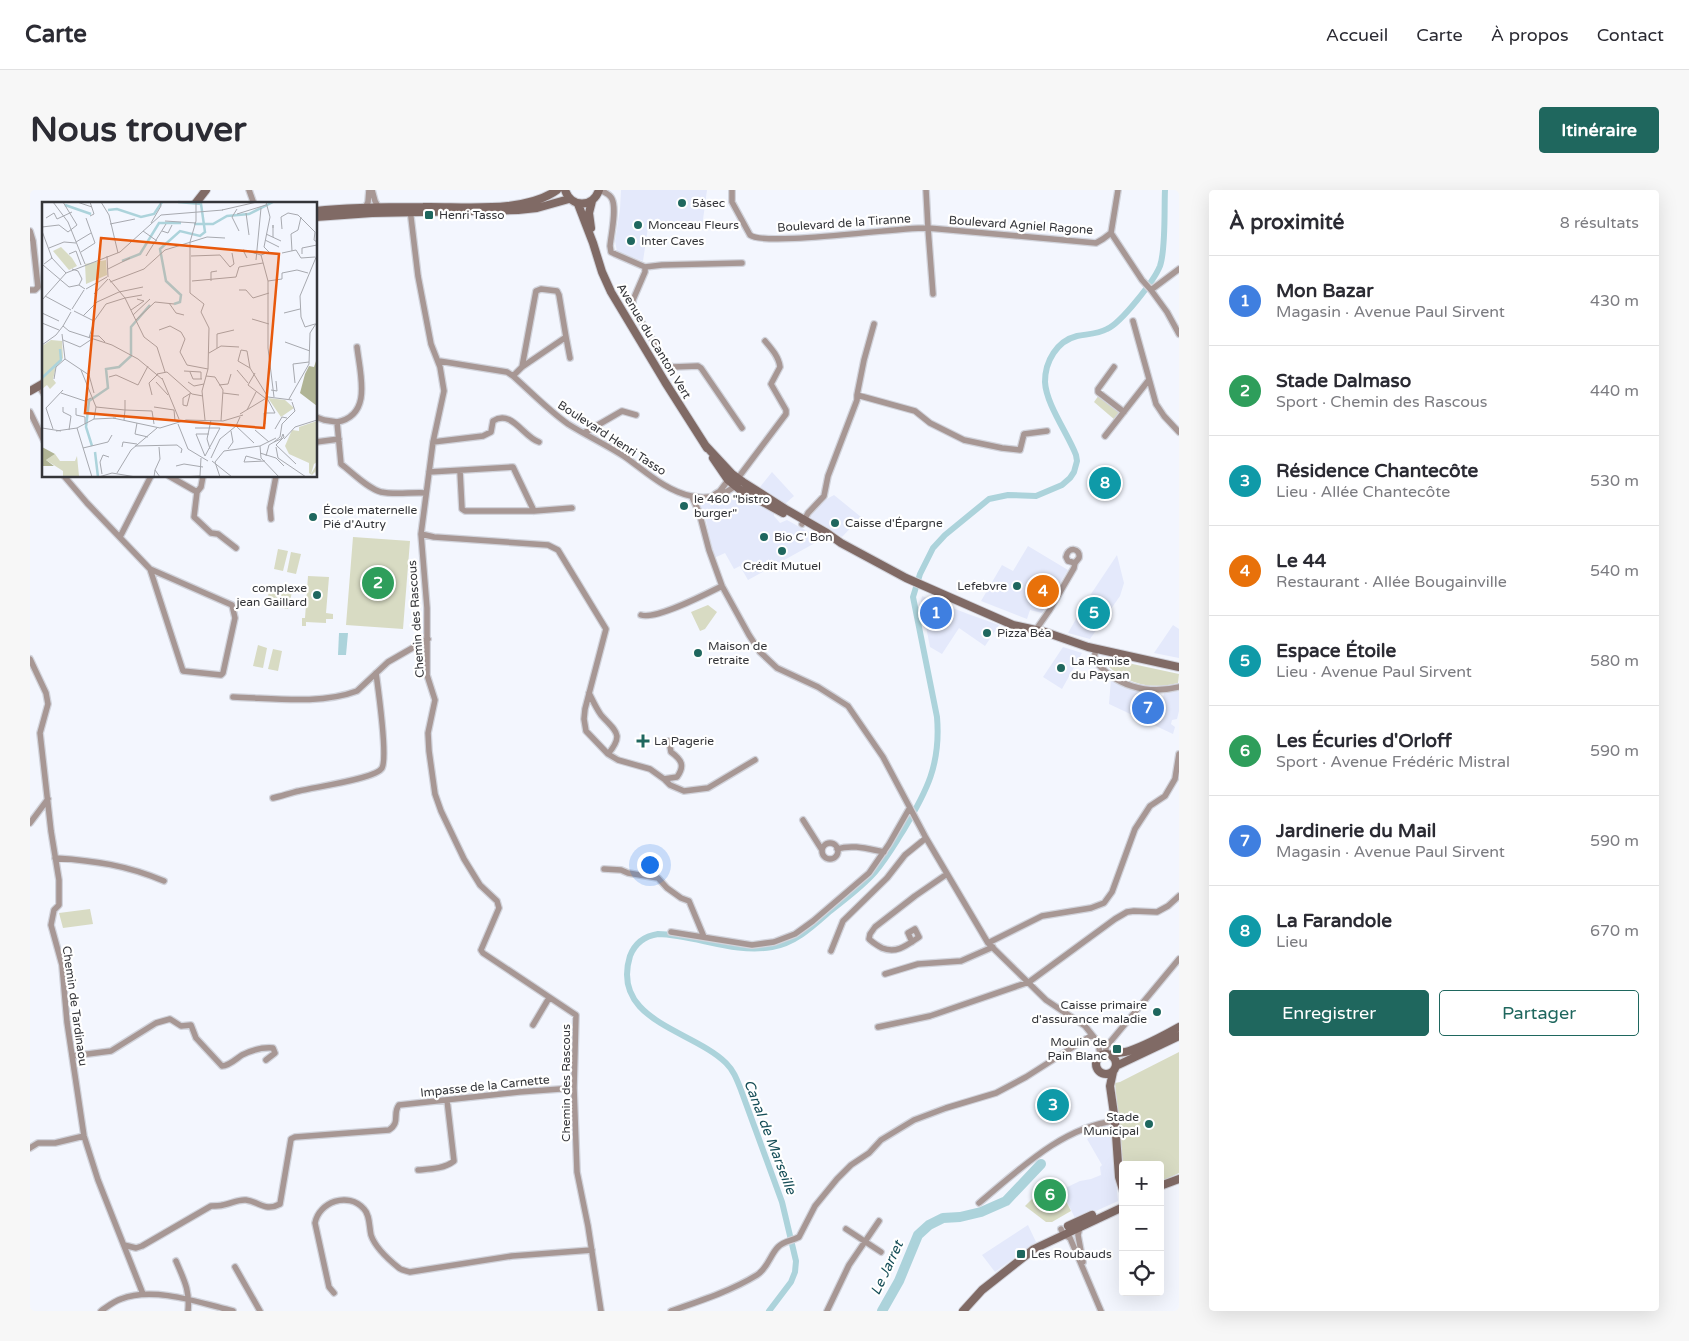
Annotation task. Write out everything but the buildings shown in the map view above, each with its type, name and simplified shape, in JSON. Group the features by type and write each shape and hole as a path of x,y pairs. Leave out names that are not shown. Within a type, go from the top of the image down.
{"street":[{"path":"197,202 206,190"},
{"path":"202,202 210,190"},
{"path":"249,190 253,202"},
{"path":"370,190 379,208"},
{"path":"365,208 370,190"},
{"path":"318,217 518,205 540,200 557,190"},
{"path":"565,190 569,199 578,204 592,201 599,190 608,194 612,199 614,208 611,252 645,267 742,263"},
{"name":"Boulevard de la Tiranne","path":"732,190 732,202 750,235 754,238 780,239 928,228 926,190"},
{"path":"1118,190 1111,233 1167,312 1179,334"},
{"path":"318,211 365,208 518,210 569,199"},
{"name":"Avenue du Canton Vert","path":"592,201 589,212 593,243"},
{"name":"Avenue du Canton Vert","path":"578,204 602,272 619,307 705,445 735,480 803,522 828,533 833,538 876,562 1010,624 1036,631 1048,637 1179,666"},
{"path":"365,208 372,214"},
{"path":"372,214 379,208"},
{"path":"410,210 418,276 432,344 439,361"},
{"path":"928,228 933,294"},
{"name":"Boulevard Agniel Ragone","path":"928,228 1096,242 1104,239 1111,233"},
{"path":"30,231 33,241 38,287 35,290 30,290"},
{"path":"645,267 645,272 633,300 633,308 668,365 672,367 698,366 701,368 742,428"},
{"path":"1148,287 1179,269"},
{"path":"522,367 536,291 541,289 556,291 559,295 570,358"},
{"path":"1133,321 1148,381 1156,404 1179,432"},
{"path":"803,522 808,513 824,496 828,476 857,395 874,324"},
{"path":"513,376 522,367 566,336"},
{"path":"704,497 718,493 735,480 786,414 786,410 771,384 780,364 771,348 764,341"},
{"path":"318,418 338,422 351,418 358,409 362,394 358,347"},
{"name":"Boulevard Henri Tasso","path":"439,361 507,372 551,411 623,456 650,476 682,494 692,497 721,495 735,480"},
{"name":"Chemin des Rascous","path":"439,361 444,392 433,442 422,534 428,639 427,675 435,700 428,733 436,798 464,859 480,885 497,901 499,908 481,950 482,953 576,1015 574,1088 577,1172 602,1311"},
{"path":"1114,367 1098,388 1098,392 1124,412"},
{"path":"1106,436 1148,381"},
{"path":"30,391 41,385"},
{"path":"857,395 915,411 930,423 964,440 1002,448 1020,450 1024,434 1047,431"},
{"path":"584,433 622,411 636,415"},
{"path":"30,412 42,437"},
{"path":"433,442 484,436 491,432 493,421 507,418 539,442"},
{"path":"338,422 342,464 372,488 382,492 426,493"},
{"path":"318,442 339,439"},
{"path":"429,472 513,467 534,511"},
{"path":"460,471 462,508 465,512 534,511 572,508"},
{"path":"66,478 150,570 232,606 234,618 223,673 221,675 183,671 150,570"},
{"path":"120,537 150,478"},
{"path":"172,478 197,492"},
{"path":"203,478 201,487 197,492 194,518 211,533 218,534 236,548"},
{"path":"271,519 270,508 276,478"},
{"path":"692,497 699,512 709,550 722,586 749,635 768,661 777,668 818,686 848,706 883,757 911,812 990,945 1046,1000 1077,1020 1097,1041 1105,1055 1115,1059 1115,1069 1110,1086 1119,1161"},
{"path":"422,534 434,537 548,545 558,550 606,629 584,719 586,731 608,754 618,760 650,769 670,785 684,792 708,788 755,760"},
{"path":"1036,631 1074,568 1073,563"},
{"path":"641,615 647,617 680,606 722,586"},
{"path":"233,697 318,699 357,691 388,662 428,639"},
{"path":"1096,648 1094,659 1098,664 1108,673 1129,685 1151,691 1179,687"},
{"name":"Chemin de Tardinaou","path":"30,659 46,693 48,704 40,733 50,832 59,880 59,905 54,910 51,925 62,965 72,1056 84,1136 101,1187 143,1294"},
{"path":"273,798 379,772 384,763 376,673"},
{"path":"589,693 595,707 616,730 617,740 608,754"},
{"path":"664,779 677,777 682,770 677,757 671,752 669,741"},
{"path":"885,974 918,964 961,962 1042,916 1091,908 1104,903 1112,892 1135,829 1150,806 1165,796 1177,780 1179,754"},
{"path":"30,823 48,799"},
{"path":"671,932 760,945 795,934 869,873 911,812"},
{"path":"803,820 825,857 830,859 837,854 837,849 833,844 828,843 824,845 822,850"},
{"path":"831,951 843,921 887,878 905,855 926,838"},
{"path":"837,849 854,846 884,852"},
{"path":"55,858 107,862 136,870 164,882"},
{"path":"604,869 621,870 658,878 667,888 689,901 704,937"},
{"path":"912,942 893,951 877,946 869,939 875,927 915,896 948,874"},
{"path":"878,1027 930,1016 1029,982 1114,919 1127,912 1157,912 1168,906 1179,896"},
{"path":"1105,1055 1106,1047 1179,959"},
{"path":"533,1025 549,998"},
{"path":"72,1056 111,1051 156,1023 170,1019 181,1026 191,1025 196,1038 222,1066 255,1049 273,1048 275,1053 266,1060"},
{"path":"1110,1086 1096,1067 1097,1060 1105,1055 1126,1052 1136,1048 1179,1027"},
{"path":"671,1311 716,1295 758,1275 766,1267 776,1248 785,1242 799,1237 815,1206 836,1179 851,1165 869,1153 881,1140 914,1120 996,1093 1026,1077 1092,1035"},
{"path":"1102,1074 1108,1074 1179,1036"},
{"name":"Impasse de la Carnette","path":"124,1245 136,1248 142,1246 211,1206 224,1205 240,1200 248,1200 268,1208 280,1204 291,1139 295,1137 389,1130 396,1123 396,1108 398,1104 574,1088"},
{"path":"418,1170 432,1169 454,1161 447,1100"},
{"path":"979,1203 1047,1148 1090,1126 1115,1121"},
{"path":"30,1148 38,1143 55,1143 84,1136"},
{"path":"1164,1186 1179,1179"},
{"path":"334,1293 328,1287 315,1223 317,1215 322,1208 336,1201 352,1201 365,1210 373,1239 377,1246 400,1269 410,1272 512,1256 592,1250"},
{"path":"963,1311 982,1290 1034,1249 1062,1232 1119,1204"},
{"path":"1070,1228 1082,1226 1119,1209"},
{"path":"827,1311 849,1265 878,1221"},
{"path":"1082,1226 1078,1231 1078,1235 1086,1276"},
{"path":"1070,1228 1082,1258"},
{"path":"846,1229 881,1252"},
{"path":"1062,1232 1070,1238 1101,1311"},
{"path":"176,1261 188,1287 190,1299 188,1311"},
{"path":"234,1267 260,1311"},
{"path":"101,1311 121,1299 143,1294 190,1299 233,1311"}],"shaded area":[{"path":"621,190 707,190 702,227 649,221 643,261 617,252 615,241"},
{"path":"772,472 794,496 785,504 760,487"},
{"path":"738,492 774,512 774,516 780,523 787,520 814,535 815,543 748,580 740,566 734,569 725,553 714,558 706,520 699,505 700,501 718,499"},
{"path":"834,495 861,517 842,537 808,517 825,500"},
{"path":"1028,546 1068,570 1042,613 1030,610 1027,619 981,601 1002,565 1013,571"},
{"path":"1117,555 1124,583 1120,596 1090,639 1068,633 1087,600"},
{"path":"922,596 999,625 985,646 959,628 942,654 930,647 921,601"},
{"path":"1173,625 1179,629 1179,658 1154,653"},
{"path":"339,633 348,633 346,655 338,655"},
{"name":"La Remise du Paysan","path":"1063,647 1082,653 1062,689 1043,677"},
{"path":"1111,679 1129,688 1146,692 1146,697 1163,699 1164,693 1179,691 1179,711 1177,719 1172,720 1171,724 1175,727 1173,734 1109,704"},
{"path":"1103,1128 1111,1134 1118,1201 1076,1220 1061,1190 1080,1181 1101,1175 1100,1167 1102,1165 1087,1139"},
{"path":"1028,1225 1036,1242 995,1272 982,1255"}],"green space":[{"path":"1099,395 1121,413 1115,420 1094,402"},
{"path":"353,537 410,541 403,629 346,625"},
{"path":"278,549 288,551 283,571 274,569"},
{"path":"291,552 301,554 296,574 287,572"},
{"name":"complexe jean Gaillard","path":"308,576 329,577 326,613 333,614 333,619 326,619 326,623 306,622 306,626 302,626 302,618 305,618"},
{"path":"271,584 280,586 275,606 266,604"},
{"path":"283,586 293,588 288,609 279,607"},
{"path":"708,605 717,612 705,629 700,631 691,612"},
{"path":"258,645 267,648 263,668 253,666"},
{"path":"273,649 282,651 278,671 268,669"},
{"path":"1100,657 1179,674 1178,683 1155,686 1135,683 1117,673"},
{"path":"90,909 93,924 63,928 59,913"},
{"name":"Stade Municipal","path":"1179,1052 1179,1173 1164,1180 1164,1161 1123,1161 1115,1083"},
{"path":"1056,1181 1071,1211 1052,1222 1046,1222 1025,1206 1047,1184"}],"waterway":[{"name":"Canal de Marseille","path":"769,1311 791,1282 795,1272 796,1261 782,1202 741,1090 733,1072 726,1063 712,1052 658,1022 643,1010 632,996 627,978 630,956 641,941 649,936 658,934 686,937 744,948 772,947 788,942 810,929 859,888 875,872 886,857 919,803 931,777 937,749 937,717 913,597 920,574 933,548 945,535 989,499 1008,495 1036,496 1062,485 1074,472 1077,461 1076,455 1046,391 1047,367 1058,347 1064,342 1077,336 1100,332 1113,325 1136,301 1157,273 1162,259 1164,239 1165,190"},
{"name":"Le Jarret","path":"882,1311 899,1281 918,1235 929,1225 943,1218 960,1217 981,1212 1006,1201 1041,1164"}],"place":[{"name":"5àsec","path":"682,203"},
{"name":"Henri Tasso","path":"429,215"},
{"name":"Monceau Fleurs","path":"638,225"},
{"name":"Inter Caves","path":"631,241"},
{"name":"La Farandole","path":"1105,483"},
{"name":"le 460 \"bistro burger\"","path":"684,506"},
{"name":"École maternelle Pié d'Autry","path":"313,517"},
{"name":"Caisse d'Épargne","path":"835,523"},
{"name":"Bio C' Bon","path":"764,537"},
{"name":"Crédit Mutuel","path":"782,551"},
{"name":"Stade Dalmaso","path":"378,583"},
{"name":"Lefebvre","path":"1017,586"},
{"name":"Le 44","path":"1043,591"},
{"name":"complexe jean Gaillard","path":"317,595"},
{"name":"Mon Bazar","path":"936,613"},
{"name":"Espace Étoile","path":"1094,613"},
{"name":"Pizza Béa","path":"987,633"},
{"name":"Maison de retraite","path":"698,653"},
{"name":"La Remise du Paysan","path":"1061,668"},
{"name":"Jardinerie du Mail","path":"1148,708"},
{"name":"La Pagerie","path":"643,741"},
{"name":"Caisse primaire d'assurance maladie","path":"1157,1012"},
{"name":"Moulin de Pain Blanc","path":"1117,1049"},
{"name":"Résidence Chantecôte","path":"1053,1105"},
{"name":"Stade Municipal","path":"1149,1124"},
{"name":"Les Écuries d'Orloff","path":"1050,1195"},
{"name":"Les Roubauds","path":"1021,1254"}]}
